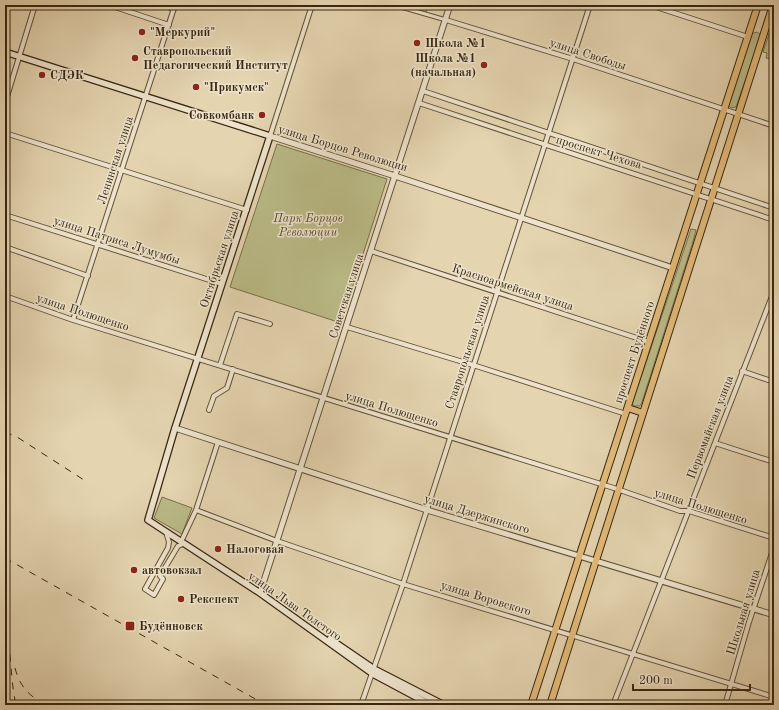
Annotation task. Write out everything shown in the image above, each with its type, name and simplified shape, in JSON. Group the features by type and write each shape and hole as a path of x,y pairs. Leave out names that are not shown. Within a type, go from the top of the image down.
{"main road":[{"name":"проспект Будённого","path":"530,705 603,485 758,5"},
{"path":"550,705 772,5"},
{"name":"улица Борцов Революции","path":"5,52 270,136"},
{"name":"Октябрьская улица","path":"148,520 270,136"},
{"path":"627,411 643,413"},
{"name":"улица Льва Толстого","path":"148,520 260,592 374,672 431,705"},
{"name":"улица Льва Толстого","path":"374,672 444,705"}],"street":[{"path":"5,103 35,5"},
{"path":"110,5 169,25"},
{"path":"161,5 175,7"},
{"name":"Октябрьская улица","path":"270,136 312,5"},
{"name":"улица Свободы","path":"394,5 573,59 774,126"},
{"name":"Советская улица","path":"260,592 301,470 450,5"},
{"name":"Ставропольская улица","path":"361,705 374,672 403,584 590,5"},
{"path":"650,5 748,37"},
{"name":"Ленинская улица","path":"73,320 175,7"},
{"name":"проспект Чехова","path":"423,91 774,208"},
{"name":"проспект Чехова","path":"419,103 545,146 710,198 774,220"},
{"path":"5,133 247,210"},
{"name":"улица Борцов Революции","path":"270,136 673,268"},
{"name":"улица Патриса Лумумбы","path":"5,215 222,284"},
{"path":"5,247 88,276"},
{"name":"Красноармейская улица","path":"371,251 649,342"},
{"name":"Первомайская улица","path":"613,705 742,371 772,301 774,291"},
{"name":"улица Полющенко","path":"5,296 73,320 618,489 680,511 688,511 774,538"},
{"path":"220,365 237,314 270,324"},
{"path":"347,327 627,411"},
{"path":"209,410 214,396 227,388 233,369"},
{"path":"742,371 774,382"},
{"name":"улица Дзержинского","path":"176,428 427,510 774,615"},
{"path":"166,532 169,542 168,548 145,589 154,595 163,579 160,576 178,546 182,543 196,510 218,442"},
{"path":"715,443 774,462"},
{"name":"улица Воровского","path":"196,510 277,541 403,584 556,629 632,654 774,697"},
{"name":"Школьная улица","path":"725,705 753,609 774,548"}],"green space":[{"path":"397,5 428,5 426,14"},
{"path":"772,25 774,26 774,60 766,58 767,53 763,52"},
{"path":"757,32 760,34 760,38 736,107 731,108 728,105 751,34"},
{"name":"Парк Борцов Революции","path":"277,144 387,179 341,323 230,287"},
{"path":"691,229 696,230 692,245 642,402 640,406 634,406 632,404"},
{"path":"162,497 192,508 182,534 154,518"}],"railway":[{"path":"5,432 17,437 84,480"},
{"path":"5,558 266,705"},
{"path":"5,627 9,646 16,705"},
{"path":"15,668 17,675 26,690 46,705"}],"place":[{"name":"\"Меркурий\"","path":"142,32"},
{"name":"Школа №1","path":"417,43"},
{"name":"Ставропольский Педагогический Институт","path":"135,58"},
{"name":"Школа №1 (начальная)","path":"484,65"},
{"name":"СДЭК","path":"42,75"},
{"name":"\"Прикумск\"","path":"196,87"},
{"name":"Совкомбанк","path":"262,115"},
{"name":"Налоговая","path":"218,549"},
{"name":"автовокзал","path":"134,570"},
{"name":"Рекспект","path":"181,599"},
{"name":"Будённовск","path":"130,626"}]}
